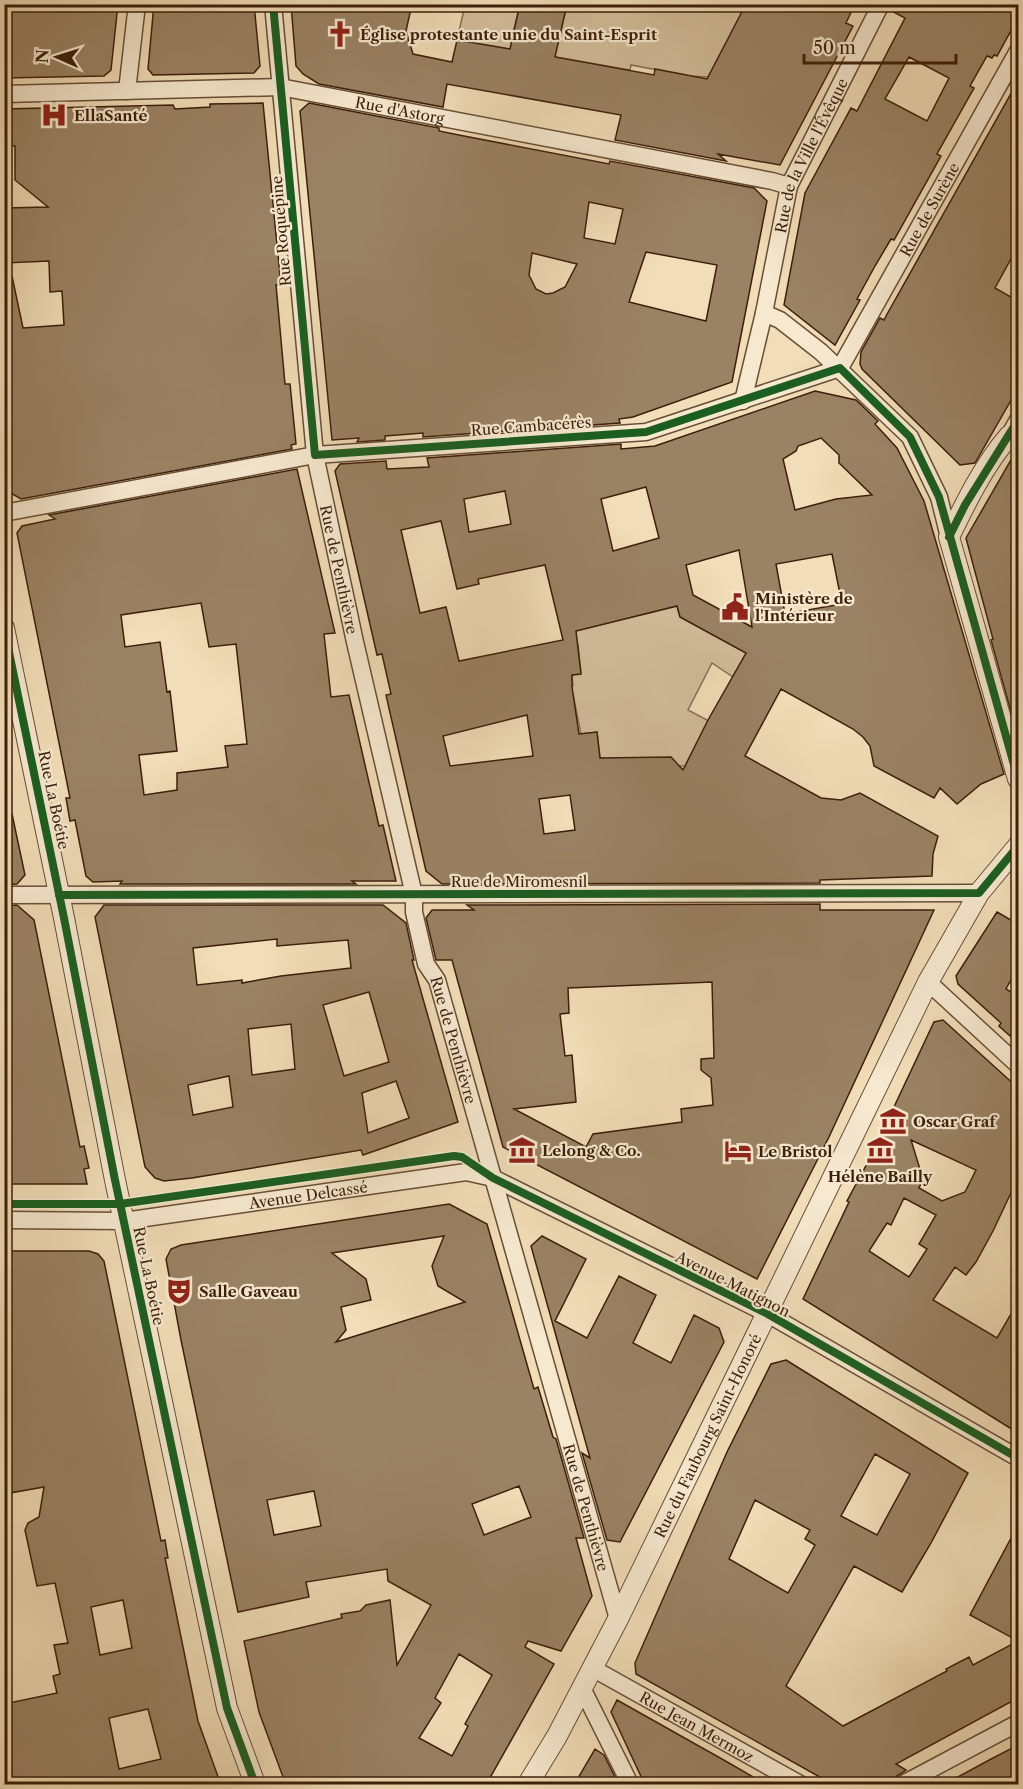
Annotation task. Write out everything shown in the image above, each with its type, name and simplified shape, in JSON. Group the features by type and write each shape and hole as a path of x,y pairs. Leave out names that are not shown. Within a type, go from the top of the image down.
{"street":[{"path":"127,91 137,4"},
{"name":"Rue Roquépine","path":"273,4 315,455"},
{"name":"Rue de la Ville l'Évêque","path":"743,400 764,313 789,186 881,4"},
{"name":"Rue de Surène","path":"840,368 1018,51"},
{"name":"Rue d'Astorg","path":"4,94 280,87 789,186"},
{"path":"764,313 780,320 840,368 910,437 939,497 1018,779"},
{"name":"Rue Cambacérès","path":"4,515 20,510 315,455 646,432 840,368"},
{"path":"949,537 965,505 1000,447 1015,433"},
{"name":"Rue de Penthièvre","path":"315,455 355,642 414,895 414,912 426,964 438,980 618,1620"},
{"name":"Rue La Boétie","path":"4,628 60,895 124,1221 226,1708 255,1785"},
{"name":"Rue du Faubourg Saint-Honoré","path":"528,1785 557,1736 618,1620 928,982 979,893 1015,855"},
{"name":"Rue de Miromesnil","path":"4,895 979,893"},
{"path":"928,982 1018,1065"},
{"name":"Avenue Delcassé","path":"4,1220 124,1221 466,1172 493,1178"},
{"name":"Avenue Matignon","path":"493,1178 766,1313 1018,1458"},
{"name":"Rue Jean Mermoz","path":"592,1668 800,1785"},
{"path":"582,1688 630,1785"},
{"path":"903,1785 1018,1723"}],"shaded area":[{"path":"465,5 520,5 513,33 514,50 457,40"},
{"path":"567,5 746,5 708,77 689,76 631,65 630,70 550,56 558,43"},
{"path":"677,606 680,617 739,649 754,652 733,677 712,663 688,710 709,721 692,767 600,758 597,732 581,734 573,694 566,687 573,686 572,675 581,673 578,644 567,633"}],"building":[{"path":"4,4 118,4 111,70 104,76 4,78"},
{"path":"154,4 254,4 260,66 254,73 153,75 148,69"},
{"path":"291,4 412,4 406,31 413,54 452,62 457,40 510,49 520,4 567,4 555,57 654,75 655,69 707,79 746,4 855,4 846,23 853,26 780,165 718,154 726,161 615,140 621,115 447,84 443,107 319,84 303,74 296,66"},
{"path":"891,4 1018,4 1018,18 997,56 994,55 992,58 987,56 970,86 974,88 937,154 941,156 894,240 891,239 875,266 857,299 860,300 835,345 784,305 805,193 851,108 857,111 905,18 890,10","holes":["909,57 949,78 927,121 885,99"]},
{"path":"1018,81 1018,246 995,288 1018,301 1018,388 975,463 960,465 862,369 861,352 880,318 884,320"},
{"path":"263,103 281,285 276,285 285,384 290,384 296,444 291,445 292,449 21,499 4,489 4,277 12,276 23,328 64,325 62,291 50,292 49,261 4,263 4,208 48,207 15,180 15,146 4,146 4,109 173,105 175,109 210,107 210,104"},
{"path":"309,103 609,164 610,161 754,188 767,201 732,382 633,417 619,419 620,423 423,437 423,433 385,436 385,440 357,442 359,438 332,440 300,111","holes":["589,202 623,209 615,244 584,238","646,252 717,265 706,321 629,302","532,253 577,264 565,287 553,293 546,294 536,289 529,275"]},
{"path":"815,391 856,400 878,421 875,424 897,448 924,501 1004,774 981,784 957,804 940,788 934,798 874,766 870,746 853,729 781,689 745,756 821,798 841,800 860,793 938,836 933,854 932,876 820,880 820,883 442,884 426,871 386,695 391,694 382,654 377,655 335,471 340,464 386,461 387,469 429,467 427,458 621,444 621,449 655,446","holes":["821,438 839,455 839,463 872,495 836,499 795,510 783,459 796,451 798,446","646,487 659,538 613,551 601,499","505,491 511,524 469,532 464,499","441,521 457,589 479,584 478,579 545,565 563,640 459,661 446,607 420,613 401,530","739,550 752,627 693,595 686,565","832,554 842,604 785,614 776,564","677,606 680,617 746,653 683,770 671,757 600,758 597,732 579,734 572,675 581,674 576,631","527,715 533,756 450,766 443,736","570,795 575,830 544,834 539,799"]},
{"path":"1015,453 1018,454 1018,737 966,538"},
{"path":"297,469 335,633 324,634 331,697 349,695 379,826 383,825 396,881 352,881 356,884 120,884 122,881 93,882 86,876 75,820 70,821 66,798 70,798 17,533 22,526 55,519 49,515","holes":["201,603 209,647 236,644 247,744 225,746 228,767 177,773 177,790 144,795 139,755 177,751 170,691 167,692 160,642 125,647 121,615"]},
{"path":"4,814 12,814 25,875 17,884 4,885"},
{"path":"820,904 820,910 934,910 829,1137 757,1279 503,1147 452,960 436,960 426,918 432,910 474,910 467,905","holes":["712,982 714,1058 701,1059 701,1070 711,1078 713,1105 681,1109 682,1122 593,1134 586,1147 514,1109 576,1102 572,1055 565,1056 560,1014 569,1013 568,988"]},
{"path":"17,905 34,920 80,1147 84,1146 89,1168 84,1169 87,1184 8,1184 8,1177 4,1177 4,906"},
{"path":"104,905 383,905 406,923 414,960 412,960 458,1122 363,1155 361,1150 192,1178 164,1181 155,1178 145,1167 95,917","holes":["277,939 277,946 348,940 351,968 242,983 242,980 197,985 193,948","369,992 389,1062 344,1076 323,1005","291,1024 295,1069 252,1075 248,1029","229,1076 233,1107 193,1115 188,1085","396,1081 409,1118 368,1133 362,1093"]},
{"path":"997,912 1018,924 1018,967 1006,989 1018,996 1018,1043 999,1026 1001,1023 958,984 956,976"},
{"path":"943,1020 1018,1088 1018,1178 976,1262 966,1275 955,1267 933,1300 997,1338 1018,1302 1018,1433 803,1299 849,1202 847,1201 869,1160 934,1022","holes":["911,1140 976,1170 965,1192 942,1201 919,1188 923,1179","904,1198 936,1215 919,1244 927,1249 909,1277 869,1251 887,1223 891,1225"]},
{"path":"449,1204 487,1224 534,1389 538,1387 553,1437 556,1439 584,1538 576,1538 592,1596 561,1651 528,1641 525,1647 554,1664 486,1785 286,1785 259,1712 244,1641 342,1618 341,1614 360,1611 366,1605 390,1600 397,1665 431,1605 388,1581 387,1569 306,1582 309,1597 238,1612 166,1259 171,1249 181,1245","holes":["444,1236 432,1266 438,1286 465,1302 336,1342 346,1330 341,1307 371,1300 366,1279 332,1253","519,1486 531,1517 484,1535 472,1504","314,1491 321,1526 274,1535 267,1500","459,1654 492,1675 465,1724 468,1726 452,1756 419,1738 441,1703 435,1698"]},
{"path":"542,1236 586,1259 555,1321 587,1338 619,1276 656,1295 633,1343 671,1363 694,1315 719,1328 724,1342 620,1542 607,1540 582,1453 590,1458 531,1246"},
{"path":"4,1251 89,1251 98,1254 104,1261 161,1541 165,1540 168,1558 165,1558 198,1721 221,1785 77,1785 76,1779 47,1785 4,1785 4,1704 57,1693 53,1676 60,1674 54,1645 68,1643 55,1583 37,1586 25,1530 28,1523 39,1517 44,1487 4,1494","holes":["123,1600 132,1648 100,1655 91,1607","148,1709 161,1759 119,1769 109,1718"]},
{"path":"786,1360 968,1473 902,1592 854,1566 786,1686 843,1726 969,1657 973,1665 1018,1641 1018,1698 896,1764 906,1770 894,1778 893,1785 834,1785 636,1674 635,1663 727,1452 771,1364","holes":["875,1454 910,1474 877,1535 841,1516","755,1500 810,1530 805,1539 815,1545 788,1593 729,1559"]},
{"path":"1018,1525 1018,1641 970,1615"},
{"path":"617,1700 767,1785 645,1785 611,1712"},
{"path":"1018,1745 1018,1785 943,1785 993,1758"},
{"path":"595,1749 604,1755 619,1785 574,1785"}],"cycle path":[{"path":"273,4 315,455 646,432 840,368 910,437 939,497 1018,779"},
{"path":"949,537 965,505 1018,420"},
{"path":"4,628 115,1180 227,1708 255,1784"},
{"path":"59,895 979,893 1018,846"},
{"path":"4,1204 120,1204 454,1156 462,1157 493,1178 766,1313 1018,1458"}],"place":[{"name":"Église protestante unie du Saint-Esprit","path":"340,34"},
{"name":"EllaSanté","path":"54,115"},
{"name":"Ministère de l'Intérieur","path":"735,607"},
{"name":"Oscar Graf","path":"893,1121"},
{"name":"Lelong & Co.","path":"522,1150"},
{"name":"Hélène Bailly","path":"880,1150"},
{"name":"Le Bristol","path":"738,1151"},
{"name":"Salle Gaveau","path":"179,1291"}]}
